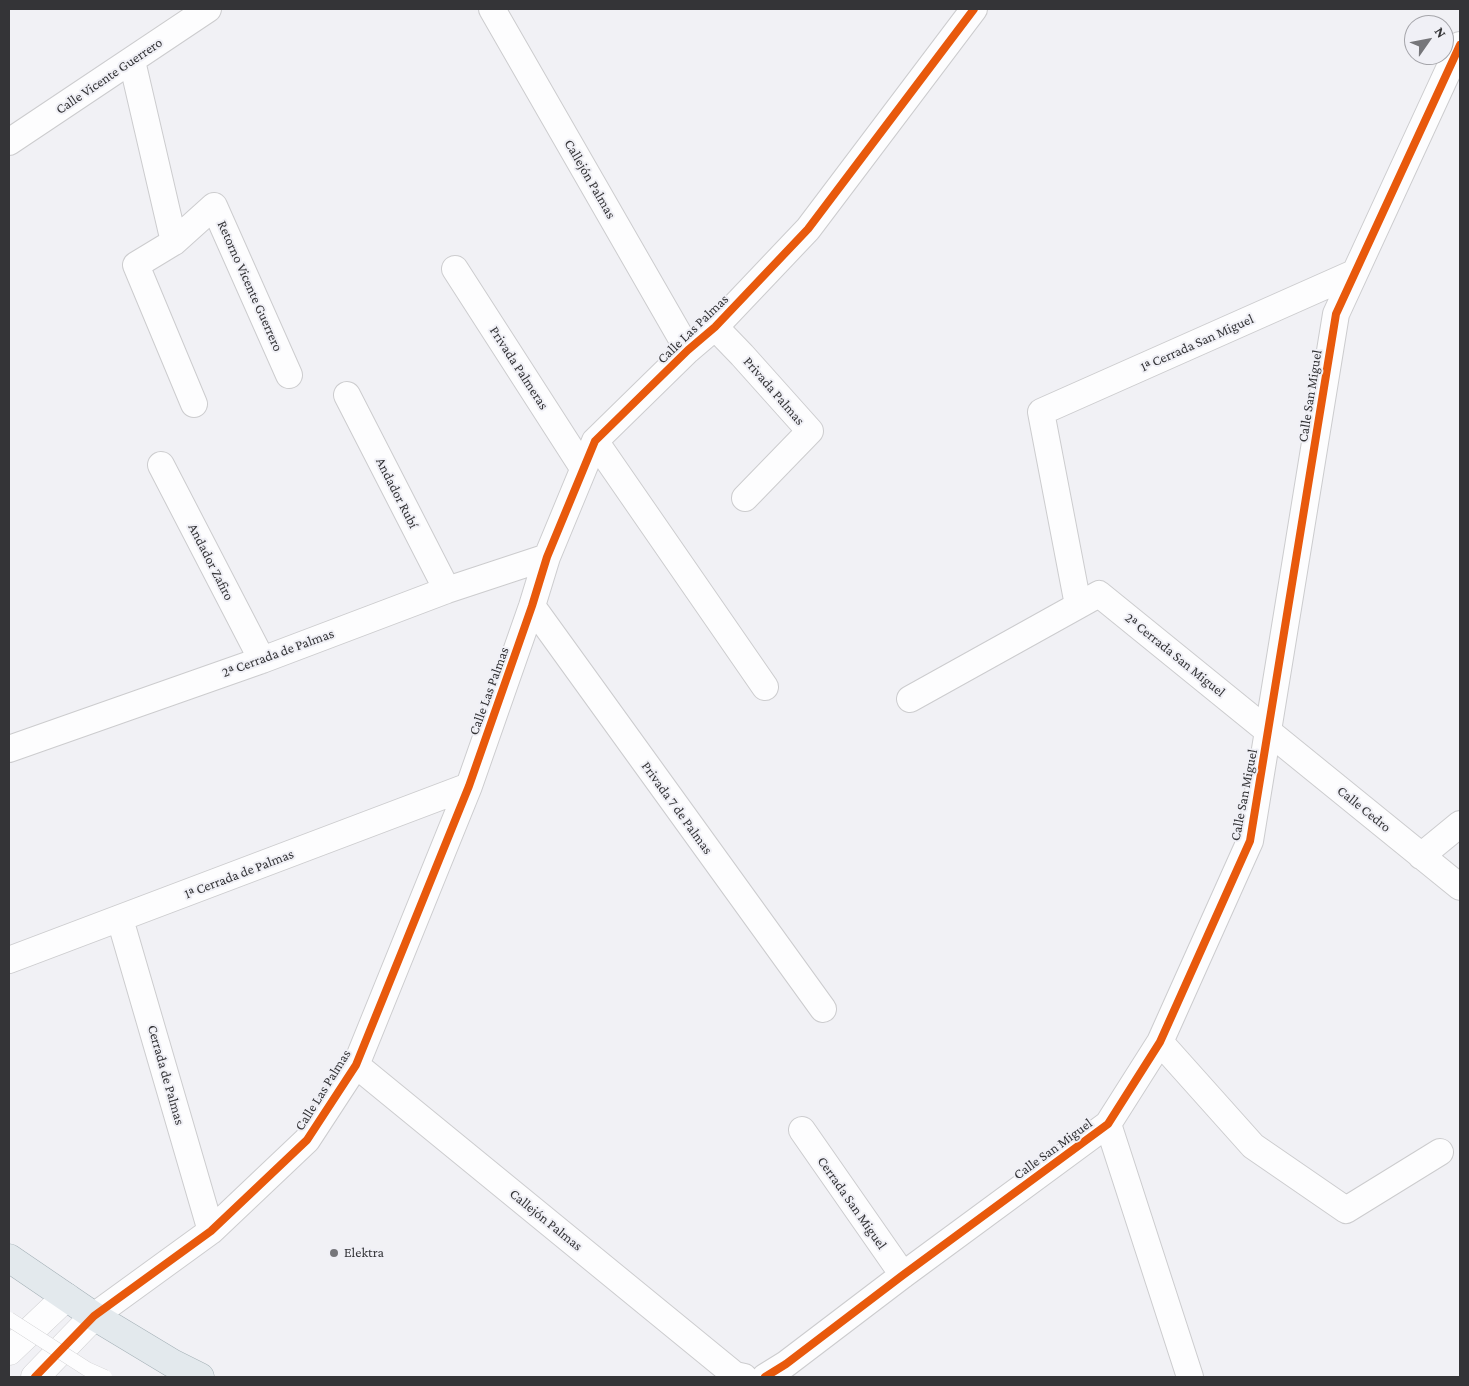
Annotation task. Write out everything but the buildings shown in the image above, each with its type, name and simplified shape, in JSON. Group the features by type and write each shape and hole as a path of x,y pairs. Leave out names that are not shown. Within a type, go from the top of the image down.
{"main road":[{"path":"9,1258 94,1316 172,1363 200,1377"}],"street":[{"name":"Callejón Palmas","path":"492,9 688,350"},
{"name":"Calle Las Palmas","path":"35,1377 94,1316 211,1231 307,1140 356,1065 468,786 532,606 547,557 595,441 688,350 715,327 808,229 974,9"},
{"name":"Calle Vicente Guerrero","path":"9,142 132,61 194,13"},
{"name":"Calle San Miguel","path":"765,1377 786,1364 1108,1124 1160,1042 1250,840 1336,314 1460,45"},
{"path":"132,61 174,242"},
{"name":"Retorno Vicente Guerrero","path":"194,404 136,265 174,242 214,206 289,374"},
{"name":"Privada Palmeras","path":"455,269 583,468"},
{"name":"1ª Cerrada San Miguel","path":"1078,605 1041,412 1354,273"},
{"name":"Privada Palmas","path":"715,327 810,432 744,498"},
{"name":"Andador Rubí","path":"347,395 447,590"},
{"path":"595,441 765,687"},
{"name":"Andador Zafiro","path":"161,465 262,660"},
{"name":"2ª Cerrada de Palmas","path":"9,749 262,660 447,590 547,557"},
{"name":"2ª Cerrada San Miguel","path":"910,698 1099,594 1268,731"},
{"name":"Privada 7 de Palmas","path":"532,606 822,1009"},
{"name":"Calle Cedro","path":"1268,731 1460,886"},
{"name":"1ª Cerrada de Palmas","path":"9,960 468,786"},
{"path":"1421,856 1460,824"},
{"name":"Cerrada de Palmas","path":"120,919 211,1231"},
{"path":"1160,1042 1253,1146 1346,1210 1440,1152"},
{"name":"Callejón Palmas","path":"356,1065 740,1376"},
{"path":"1108,1124 1190,1377"},
{"name":"Cerrada San Miguel","path":"802,1130 903,1275"},
{"path":"9,1351 66,1297 119,1297"}],"lane":[{"path":"9,1319 87,1369 104,1377"}],"cycle path":[{"path":"35,1377 94,1316 211,1231 307,1140 356,1065 469,786 532,606 547,557 595,441 688,350 715,327 808,229 974,9"},
{"path":"765,1377 786,1364 1108,1124 1160,1042 1250,841 1336,314 1460,45"}],"place":[{"name":"Elektra","path":"334,1253"}]}
